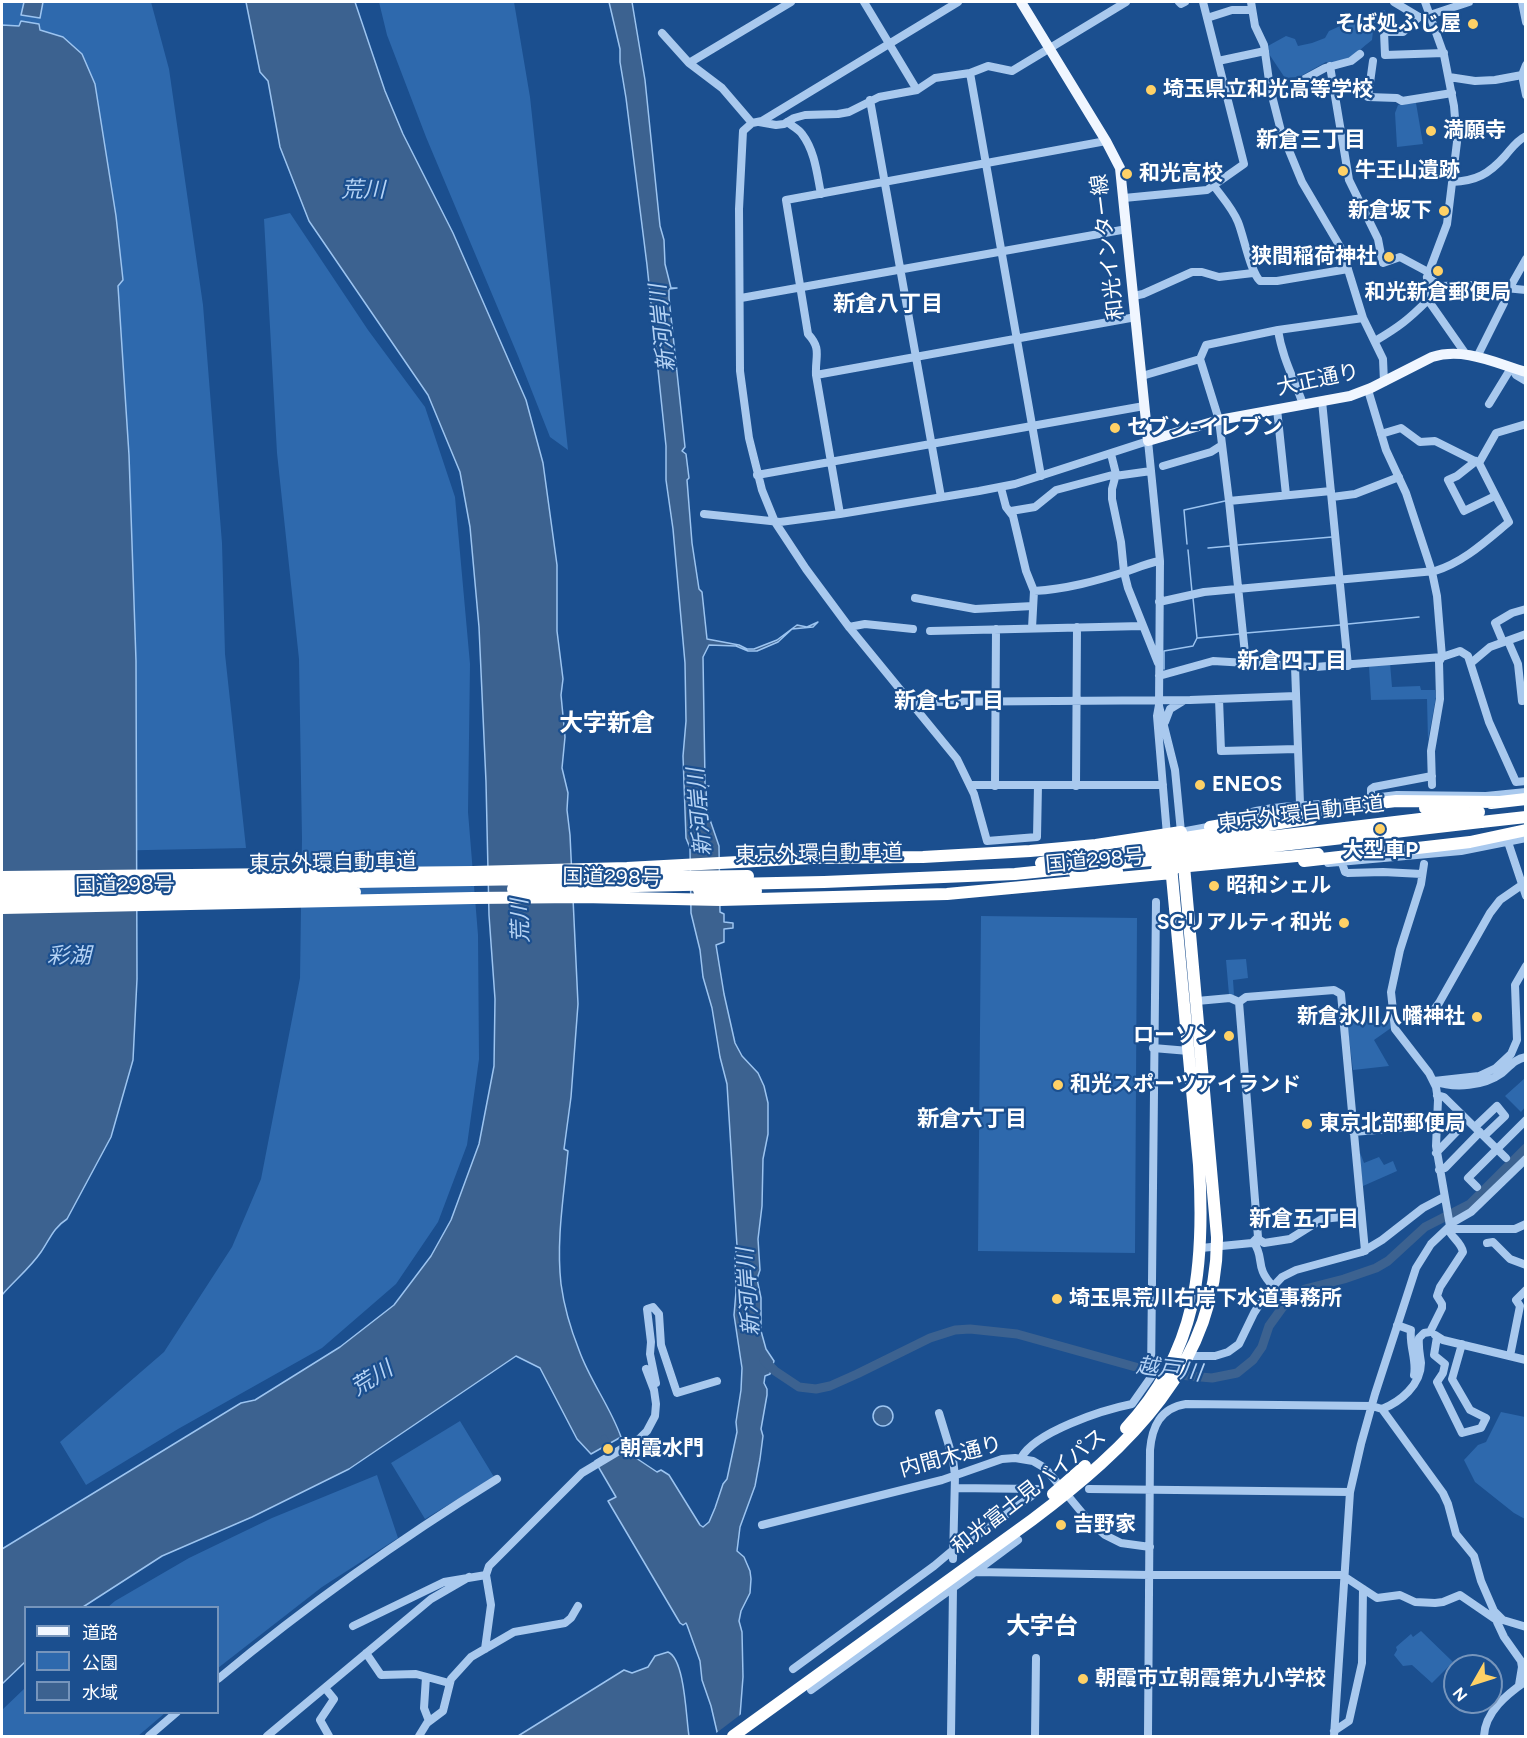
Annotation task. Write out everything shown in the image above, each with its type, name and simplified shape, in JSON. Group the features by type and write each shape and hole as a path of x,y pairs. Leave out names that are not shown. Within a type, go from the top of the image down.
{"highway":[{"path":"1425,808 1526,799"},
{"path":"1210,827 1279,815 1396,801 1498,802"},
{"name":"東京外環自動車道","path":"2,888 910,880 1015,874 1161,860 1480,817 1526,807"},
{"name":"東京外環自動車道","path":"2,897 640,882 918,871 1041,863 1480,817 1526,817"},
{"path":"1041,863 1151,842 1312,818"},
{"path":"1294,862 1428,845 1526,829"},
{"name":"国道298号","path":"2,877 627,868 812,858 923,857 1096,845 1180,832"},
{"name":"和光富士見バイパス","path":"1180,832 1189,1051 1200,1184 1201,1248 1193,1306 1183,1337 1182,1360"},
{"path":"1167,835 1169,856 1180,869"},
{"path":"1096,845 1169,856"},
{"path":"640,882 734,869 918,863 999,857 1030,851"},
{"path":"1015,874 1157,869 1318,854"},
{"name":"国道298号","path":"2,908 495,897 720,900 947,894 1135,877 1180,869"},
{"name":"和光富士見バイパス","path":"721,1737 1012,1534 1135,1430 1162,1380 1182,1360 1208,1307 1217,1246 1197,1001 1180,869"},
{"path":"640,882 775,892 972,885 1125,875 1135,877"},
{"name":"和光富士見バイパス","path":"733,1737 782,1696 1028,1513 1063,1490"}],"main road":[{"name":"和光インター線","path":"1022,2 1107,141 1120,168 1148,441"},
{"name":"大正通り","path":"1148,441 1219,420 1350,396 1368,390 1432,357 1450,352 1465,353 1526,372"}],"street":[{"path":"689,63 791,2"},
{"path":"864,2 917,90"},
{"path":"958,2 743,131 739,209 742,395 757,475 775,522 849,627 957,759 970,785 987,841 1037,837 1038,785"},
{"path":"662,33 689,63 722,88 755,123 777,125 805,115 849,112 870,100 917,90 935,78 970,73 988,66 1012,71 1126,2"},
{"path":"1179,2 1181,4 1185,2"},
{"path":"1124,198 1207,190 1244,164 1203,2"},
{"path":"1394,2 1419,17 1431,16 1469,2"},
{"path":"1425,2 1444,53 1452,93 1457,142 1445,234 1428,275 1428,300 1465,353"},
{"path":"1522,2 1526,22"},
{"path":"1207,18 1214,14 1251,6 1265,51 1270,88 1281,131 1302,182 1339,244 1363,318 1383,359 1384,382"},
{"path":"1419,17 1407,30 1384,32 1385,55 1444,53"},
{"path":"1218,61 1265,51"},
{"path":"1299,82 1330,66 1351,61 1360,54"},
{"path":"1373,61 1368,97 1396,98 1402,101 1452,93"},
{"path":"1526,65 1522,75 1526,95"},
{"path":"1330,66 1349,180 1378,239 1383,263 1400,257 1441,286 1474,285 1526,290"},
{"path":"970,73 1041,476"},
{"path":"1449,77 1475,81 1522,75"},
{"path":"870,100 941,497"},
{"path":"787,122 802,132 814,160 821,194"},
{"path":"1452,182 1472,180 1488,173 1517,141 1526,136"},
{"path":"840,514 816,375 818,352 816,343 808,334 786,200 1107,141"},
{"path":"1214,186 1237,220 1253,273 1260,281 1268,282 1348,268"},
{"path":"741,298 1127,229"},
{"path":"1477,357 1504,303 1508,289 1526,259"},
{"path":"1134,296 1154,290 1192,272 1202,272 1219,277 1253,273"},
{"path":"1375,341 1408,320 1428,300"},
{"path":"816,375 1136,317"},
{"path":"1246,663 1219,420 1200,358 1206,345 1278,330 1363,318"},
{"path":"1278,330 1285,363 1291,371 1303,404"},
{"path":"1142,376 1200,358"},
{"path":"1489,404 1512,368 1516,375 1526,381"},
{"path":"1368,390 1381,434 1399,477 1432,572 1437,596 1442,657 1439,662 1440,699 1431,751 1432,780 1374,787 1371,789 1371,798"},
{"path":"1323,401 1348,666"},
{"path":"757,475 1144,406"},
{"path":"1277,409 1286,495"},
{"path":"1495,496 1464,511 1448,480 1478,462 1496,433 1526,424"},
{"path":"1159,602 1204,592 1432,572 1443,569 1468,555 1509,522 1478,462 1436,441 1416,441 1407,430 1401,428 1381,434"},
{"path":"704,514 775,522 1001,488 1148,441 1160,561 1157,716 1167,835"},
{"path":"1163,466 1211,452 1222,445"},
{"path":"1111,454 1116,475 1112,499 1120,534 1124,572 1142,626 1159,664"},
{"path":"1011,511 1035,507 1056,490 1116,475 1151,471"},
{"path":"1229,501 1286,495 1355,494 1399,477"},
{"path":"1001,488 1006,507 1011,511 1026,571 1034,591 1032,628"},
{"path":"1034,591 1071,588 1124,572 1145,563 1160,561"},
{"path":"915,598 975,609 1033,606"},
{"path":"1526,609 1495,622 1518,664 1522,701 1526,700"},
{"path":"849,627 865,624 913,629"},
{"path":"930,631 1142,626"},
{"path":"1076,786 1077,627"},
{"path":"995,786 996,629"},
{"path":"1471,663 1490,647 1523,635 1526,646"},
{"path":"1158,676 1213,661 1295,666 1348,666 1442,657 1460,651 1468,656 1471,663 1489,723 1516,782 1526,781"},
{"path":"1295,666 1300,804"},
{"path":"914,707 920,702 1159,703 1296,696"},
{"path":"1220,699 1221,751 1297,749"},
{"path":"1165,726 1168,711 1184,700"},
{"path":"1159,703 1175,770 1180,832 1210,827 1243,813 1300,804 1421,794 1486,796 1526,792"},
{"path":"970,785 1163,785"},
{"path":"1180,869 1294,862 1342,863 1461,851 1526,838"},
{"path":"1508,842 1524,883 1526,896"},
{"path":"1342,863 1345,872 1348,873 1422,874"},
{"path":"1424,864 1391,992 1395,1029 1434,1081 1437,1095 1435,1125 1439,1170 1450,1234 1461,1244 1463,1252 1440,1287 1437,1296 1442,1308 1433,1334 1434,1355 1445,1364 1443,1373 1437,1382 1462,1433 1481,1428 1486,1418 1470,1410 1452,1379 1462,1344"},
{"path":"1421,1019 1433,1011 1439,1003 1490,913 1500,900 1524,883"},
{"path":"1021,1458 1026,1449 1067,1425 1106,1409 1132,1404 1162,1380 1151,1364 1156,902"},
{"path":"1434,1081 1479,1076 1496,1068 1511,1054 1517,1040 1515,985 1526,966"},
{"path":"1239,1002 1245,998 1334,990 1339,992 1365,1251"},
{"path":"1197,1001 1230,998 1239,1002"},
{"path":"1239,1002 1256,1240 1261,1272 1274,1286"},
{"path":"1154,1048 1189,1051"},
{"path":"1434,1081 1444,1085 1485,1081 1498,1076 1517,1060 1525,1057"},
{"path":"1437,1095 1444,1097 1506,1158"},
{"path":"1477,1188 1468,1178 1526,1120"},
{"path":"1353,1132 1435,1125"},
{"path":"1436,1152 1462,1126"},
{"path":"1439,1170 1445,1168 1480,1132"},
{"path":"1334,1734 1350,1492 1372,1406 1397,1324 1419,1261 1431,1244 1449,1225 1471,1212 1526,1159"},
{"path":"1182,1360 1215,1356 1228,1352 1239,1344 1254,1313 1282,1277 1296,1270 1359,1254 1382,1240 1423,1208 1444,1197"},
{"path":"1201,1248 1256,1240 1264,1243 1282,1242 1296,1237 1322,1220 1361,1215"},
{"path":"1449,1225 1515,1229 1526,1224"},
{"path":"1486,1243 1493,1242 1510,1259 1526,1264"},
{"path":"1510,1356 1520,1306 1516,1300 1526,1290"},
{"path":"654,1390 656,1383 650,1354 647,1309 653,1307 659,1314 661,1345 677,1393 717,1381"},
{"path":"1397,1324 1411,1330 1410,1344 1416,1367 1410,1389"},
{"path":"1148,1737 1152,1434 1157,1421 1173,1408 1186,1404 1372,1406 1382,1409 1393,1405 1410,1389 1418,1376 1421,1365 1419,1338 1424,1333 1526,1360"},
{"path":"485,1649 491,1605 486,1575 489,1566 582,1473 643,1435 653,1422 656,1410 654,1390 646,1369"},
{"path":"1382,1409 1446,1499 1456,1534 1472,1552 1487,1595 1499,1617 1507,1622 1526,1627"},
{"path":"939,1413 953,1459 955,1476 953,1559"},
{"name":"内間木通り","path":"764,1524 955,1476 1002,1459 1021,1458 1033,1461 1045,1468 1092,1524 1105,1535 1121,1543 1150,1547"},
{"path":"219,1678 276,1631 349,1577 398,1545 407,1536 497,1479"},
{"path":"793,1669 953,1550 975,1537 1037,1492 1037,1489 955,1488"},
{"path":"1089,1489 1350,1492"},
{"path":"811,1690 1018,1540 1012,1534"},
{"path":"975,1572 1344,1575 1377,1598 1400,1595 1423,1603 1443,1602 1460,1595 1494,1619 1499,1617"},
{"path":"353,1626 444,1582 486,1575"},
{"path":"267,1737 431,1599 469,1577"},
{"path":"951,1737 953,1588"},
{"path":"1334,1734 1349,1721 1362,1663 1363,1589"},
{"path":"419,1737 429,1721 446,1707 449,1683 463,1664 516,1631 565,1623 578,1606"},
{"path":"1484,1737 1485,1725 1498,1704 1522,1683 1521,1660 1504,1637 1497,1622 1499,1617"},
{"path":"366,1653 381,1675 416,1674 449,1683"},
{"path":"1035,1737 1036,1658"},
{"path":"426,1677 424,1708 429,1721"},
{"path":"325,1688 334,1700 320,1720 329,1737"},
{"path":"149,1737 176,1714"}],"green space":[{"path":"2,2 151,2 169,69 203,305 222,543 225,654 246,848 2,853"},
{"path":"379,2 514,2 530,97 568,450 550,437 426,137 387,35"},
{"path":"1385,10 1387,20 1374,23 1372,40 1356,53 1339,62 1326,62 1299,77 1285,78 1267,51 1266,47 1286,36 1295,39 1298,46 1312,43 1325,38 1329,31 1358,18"},
{"path":"1416,103 1423,144 1397,147 1395,113 1398,105"},
{"path":"290,213 368,330 425,407 455,497 470,664 468,812 478,935 479,1059 467,1145 438,1222 396,1284 322,1348 178,1429 86,1485 60,1442 164,1352 232,1247 261,1179 300,978 302,839 299,659 277,453 264,219"},
{"path":"1390,663 1392,687 1420,686 1421,690 1435,690 1436,697 1428,740 1427,699 1371,700 1369,666"},
{"name":"和光スポーツアイランド","path":"981,916 1137,918 1135,1253 978,1251"},
{"path":"1246,959 1248,978 1233,980 1234,995 1229,995 1226,960"},
{"path":"1390,1018 1391,1028 1374,1040 1389,1066 1353,1070 1347,1022"},
{"path":"1525,1078 1525,1107 1521,1112 1505,1096"},
{"path":"1359,1150 1364,1163 1379,1157 1384,1165 1393,1161 1397,1171 1363,1186"},
{"path":"1501,1412 1525,1417 1525,1519 1475,1482 1464,1460 1478,1445 1486,1442"},
{"path":"460,1421 494,1477 425,1519 391,1463"},
{"path":"377,1475 398,1538 322,1587 219,1667 219,1606 109,1606 189,1558 272,1518"},
{"path":"1421,1631 1445,1654 1443,1672 1432,1683 1412,1665 1403,1666 1394,1655 1396,1647 1411,1634 1413,1637"},
{"path":"24,1689 24,1714 164,1714 138,1736 2,1736 2,1710"}],"water":[{"path":"24,2 43,2 40,18 21,15"},
{"name":"荒川","path":"246,2 355,2 385,91 403,134 453,233 526,400 543,463 557,565 557,631 563,679 561,695 565,737 562,768 568,793 567,810 578,1004 571,1097 564,1149 568,1151 560,1234 561,1284 568,1318 579,1350 621,1437 591,1454 577,1439 540,1368 516,1356 349,1469 252,1517 162,1556 85,1606 24,1606 24,1663 2,1684 2,1549 241,1403 255,1400 340,1347 394,1305 431,1256 451,1220 479,1144 494,1066 495,999 489,915 479,627 470,527 460,472 428,395 309,221 280,147 268,81 260,72"},
{"path":"609,2 632,2 645,80 665,264 671,288 677,288 669,289 669,298 685,447 682,451 686,454 692,543 699,589 702,592 707,639 754,649 777,640 797,625 807,627 818,622 813,627 792,629 778,642 757,651 748,651 736,646 709,645 703,657 705,786 709,786 706,788 707,811 719,846 720,912 724,914 724,922 733,923 733,928 724,929 724,942 716,945 735,1043 742,1056 758,1073 768,1103 768,1134 763,1159 762,1206 758,1239 760,1270 757,1279 761,1298 761,1331 766,1349 774,1361 770,1374 765,1376 767,1395 761,1429 763,1436 760,1459 755,1486 740,1527 737,1551 744,1557 751,1579 750,1593 739,1621 742,1632 743,1677 740,1716 744,1736 718,1736 702,1680 700,1661 687,1625 680,1623 608,1501 616,1497 595,1461 625,1443 633,1456 657,1472 661,1470 669,1475 703,1527 709,1522 727,1479 737,1432 742,1368 734,1315 737,1246 727,1084 691,913 690,848 686,838 683,756 686,721 685,663 673,529 666,480 666,446 647,265 620,49"},
{"name":"彩湖","path":"21,21 39,24 40,30 63,37 82,54 95,84 116,216 123,280 118,286 129,455 136,661 137,979 133,1060 111,1137 67,1219 55,1230 32,1264 2,1295 2,25 19,26"},
{"path":"883,1406 890,1409 893,1416 890,1423 883,1426 876,1423 873,1416 876,1409"},
{"path":"668,1652 674,1657 681,1677 689,1736 518,1736 624,1670 632,1673 648,1667 655,1656"}],"pier":[{"path":"744,1712 746,1734 743,1736 715,1736 715,1734"}],"waterway":[{"path":"1187,544 1184,510 1225,501"},
{"path":"1238,545 1332,537"},
{"path":"1208,548 1230,546"},
{"path":"1188,550 1192,592"},
{"path":"1164,669 1164,651 1193,646 1197,638 1193,598"},
{"path":"1348,624 1419,617"},
{"path":"1246,633 1340,625"},
{"path":"1198,638 1239,634"},
{"name":"越戸川","path":"764,1360 775,1371 799,1387 816,1389 830,1386 857,1374 930,1338 955,1330 970,1329 1017,1334 1157,1373 1212,1378 1237,1373 1253,1360 1262,1347 1269,1326 1282,1308 1296,1295 1305,1289 1344,1279 1376,1268 1388,1261 1425,1227 1470,1204 1526,1148"},
{"name":"新河岸川","path":"604,1438 617,1457"}],"place":[{"name":"そば処ふじ屋","path":"1473,24"},
{"name":"埼玉県立和光高等学校","path":"1151,90"},
{"name":"満願寺","path":"1431,131"},
{"name":"牛王山遺跡","path":"1343,171"},
{"name":"和光高校","path":"1127,174"},
{"name":"新倉坂下","path":"1444,211"},
{"name":"狭間稲荷神社","path":"1389,257"},
{"name":"和光新倉郵便局","path":"1438,271"},
{"name":"セブン-イレブン","path":"1115,428"},
{"name":"ENEOS","path":"1200,785"},
{"name":"大型車P","path":"1380,829"},
{"name":"昭和シェル","path":"1214,886"},
{"name":"SGリアルティ和光","path":"1344,923"},
{"name":"新倉氷川八幡神社","path":"1477,1017"},
{"name":"ローソン","path":"1229,1036"},
{"name":"和光スポーツアイランド","path":"1058,1085"},
{"name":"東京北部郵便局","path":"1307,1124"},
{"name":"埼玉県荒川右岸下水道事務所","path":"1057,1299"},
{"name":"朝霞水門","path":"608,1449"},
{"name":"吉野家","path":"1061,1525"},
{"name":"朝霞市立朝霞第九小学校","path":"1083,1679"}],"district":[{"name":"新倉三丁目","path":"1311,141"},
{"name":"新倉八丁目","path":"888,305"},
{"name":"新倉四丁目","path":"1292,662"},
{"name":"新倉七丁目","path":"949,702"},
{"name":"大字新倉","path":"607,724"},
{"name":"新倉六丁目","path":"972,1120"},
{"name":"新倉五丁目","path":"1304,1220"},
{"name":"大字台","path":"1042,1627"}]}
